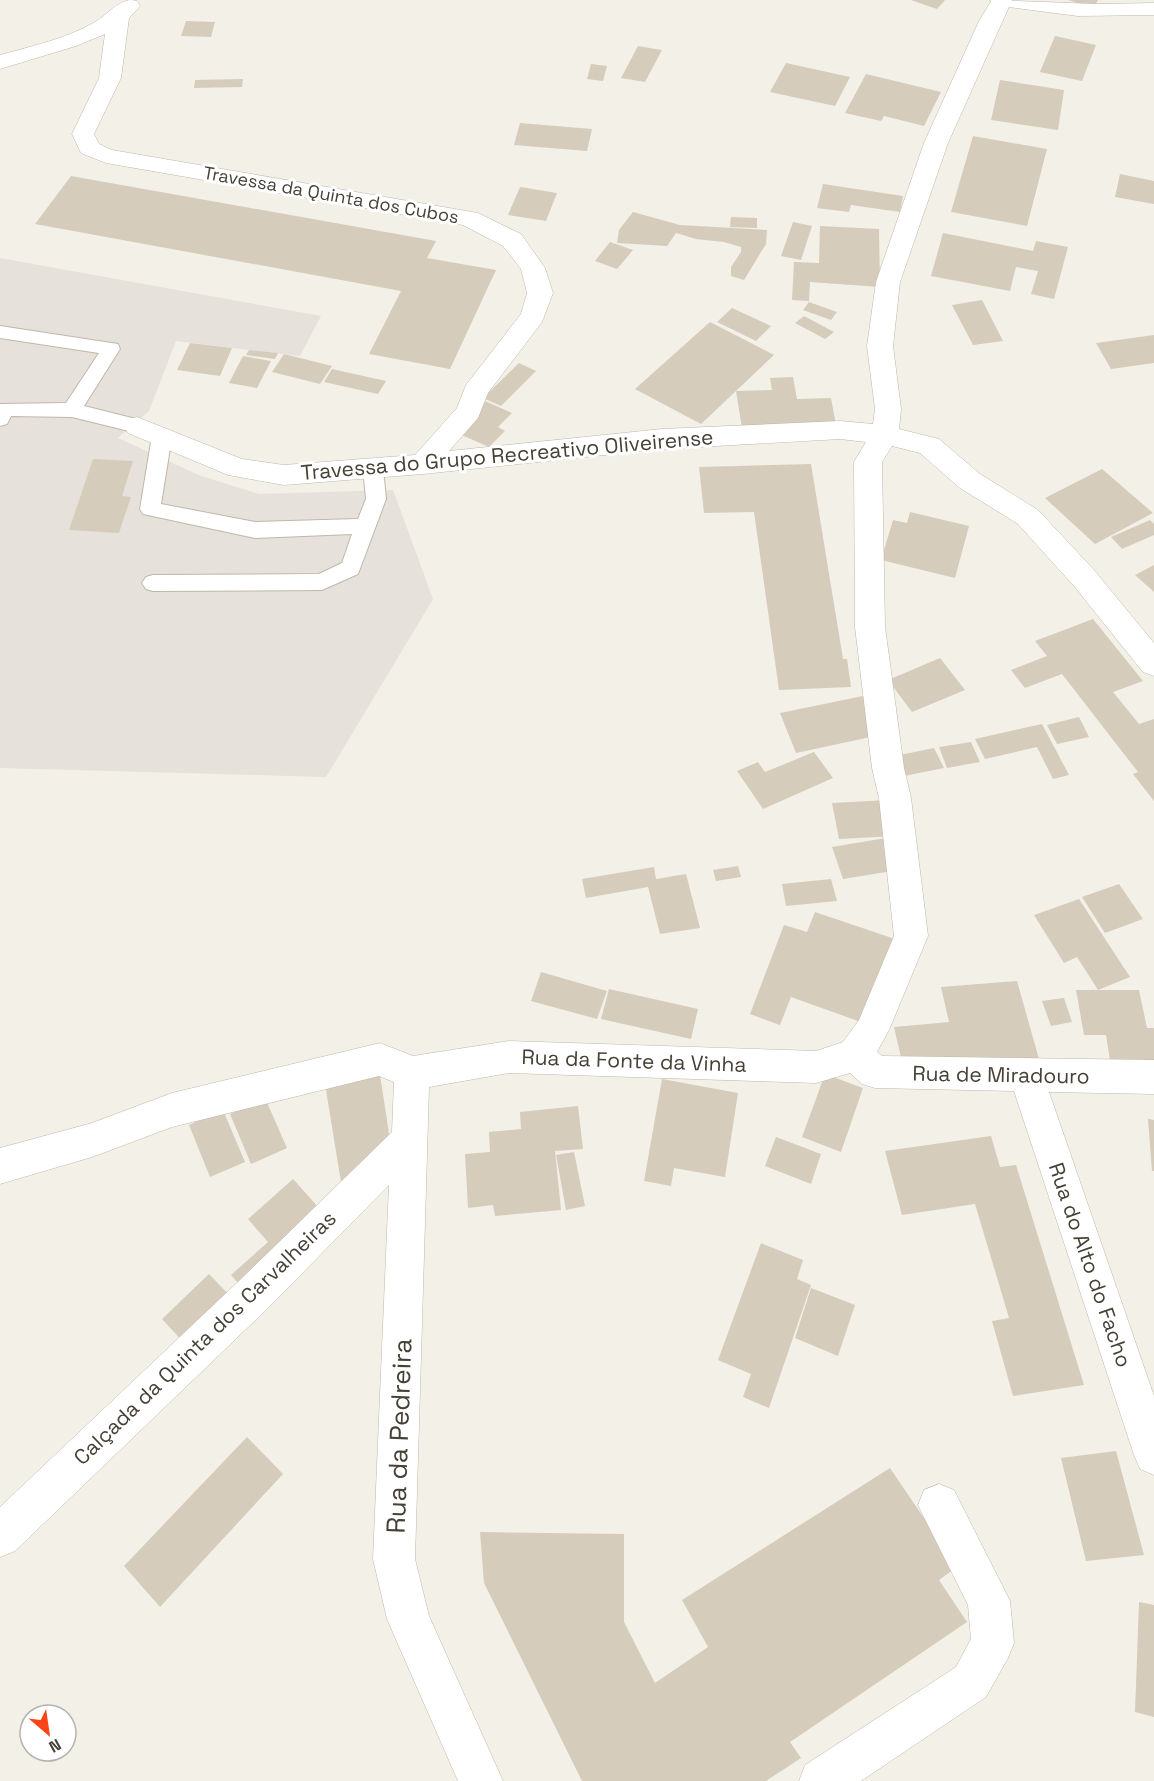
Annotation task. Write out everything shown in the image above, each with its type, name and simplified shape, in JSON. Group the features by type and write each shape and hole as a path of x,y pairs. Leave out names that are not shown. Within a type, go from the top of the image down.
{"street":[{"path":"855,1056 872,1030 911,936 895,798 888,768 870,627 868,462 885,435 888,409 880,346 888,282 936,143 990,21 1002,0 1121,11 1154,9"},
{"path":"0,62 86,35 126,8"},
{"name":"Travessa da Quinta dos Cubos","path":"126,8 110,78 83,134 89,148 106,156 469,218 512,240 533,268 540,293 533,316 475,391 469,411 423,464"},
{"name":"Travessa do Grupo Recreativo Oliveirense","path":"137,426 238,468 284,475 423,464 662,439 840,430 885,435 928,446 970,481 1028,517 1084,578 1154,664"},
{"name":"Rua da Fonte da Vinha","path":"412,1073 510,1057 816,1067 855,1056"},
{"name":"Rua de Miradouro","path":"855,1056 875,1072 1154,1077"},
{"path":"0,1166 92,1140 172,1110 380,1059 412,1073"},
{"name":"Rua da Pedreira","path":"412,1073 394,1559 408,1619 481,1781"},
{"name":"Rua do Alto do Facho","path":"1026,1075 1154,1455"},
{"name":"Calçada da Quinta dos Carvalheiras","path":"0,1536 253,1295 409,1140"},
{"path":"821,1781 971,1682 993,1643 988,1601 939,1505"}],"lane":[{"path":"0,332 111,349 72,410"},
{"path":"0,419 5,409 72,410 137,426"},
{"path":"162,436 150,509 255,530 365,526"},
{"path":"153,583 322,582 351,568 376,500 374,468"}],"shaded area":[{"path":"0,258 321,316 300,356 176,341 149,411 118,438 201,476 259,494 393,490 433,599 326,777 0,768"}],"building":[{"path":"911,0 945,0 937,9"},
{"path":"1068,0 1098,0 1093,8"},
{"path":"186,21 215,22 211,37 181,36"},
{"path":"1055,36 1096,45 1082,81 1040,72"},
{"path":"638,46 662,50 645,82 621,78"},
{"path":"786,63 850,77 835,106 770,92"},
{"path":"591,64 607,66 603,81 587,79"},
{"path":"866,74 941,92 924,126 884,116 881,121 845,113"},
{"path":"243,79 242,87 194,88 195,80"},
{"path":"1000,80 1064,90 1058,130 991,120"},
{"path":"520,123 592,129 587,151 514,145"},
{"path":"973,136 1047,149 1027,226 951,212"},
{"path":"1120,174 1154,181 1154,204 1115,197"},
{"path":"71,176 436,241 427,258 496,270 450,369 369,354 401,291 35,224"},
{"path":"823,184 903,196 900,212 851,205 849,212 817,208"},
{"path":"520,187 557,193 546,221 508,215"},
{"path":"633,212 680,225 767,230 766,244 744,280 731,276 731,267 741,252 741,247 724,242 696,239 676,233 667,246 617,243 619,230"},
{"path":"731,217 757,218 757,228 730,227"},
{"path":"793,222 812,226 801,260 781,256"},
{"path":"820,226 879,229 880,287 810,282 809,301 792,300 794,262 819,263"},
{"path":"943,233 1033,251 1036,241 1068,247 1054,299 1031,294 1038,271 1016,267 1010,291 931,276"},
{"path":"610,242 633,250 617,269 595,261"},
{"path":"982,300 1003,341 973,345 952,305"},
{"path":"809,302 837,312 831,320 803,310"},
{"path":"732,308 771,326 756,341 717,322"},
{"path":"804,316 834,332 825,339 795,323"},
{"path":"710,322 774,355 701,424 635,389"},
{"path":"1154,335 1154,363 1111,369 1096,343"},
{"path":"190,343 232,348 220,376 177,370"},
{"path":"249,350 278,353 275,359 246,355"},
{"path":"284,354 332,366 320,384 272,372"},
{"path":"243,356 271,361 257,388 229,383"},
{"path":"519,363 536,371 501,406 483,398"},
{"path":"332,369 386,381 378,394 324,382"},
{"path":"793,377 797,399 831,398 836,425 742,428 736,391 772,390 770,378"},
{"path":"485,401 512,413 498,427 505,431 489,447 455,432"},
{"path":"93,459 133,461 122,496 131,497 119,533 69,530"},
{"path":"811,464 843,659 847,659 851,687 779,690 754,512 704,513 699,467"},
{"path":"1102,469 1153,513 1095,544 1045,498"},
{"path":"910,512 969,526 955,578 881,560 893,520 907,523"},
{"path":"1150,520 1154,524 1154,535 1122,549 1111,537"},
{"path":"1154,565 1154,592 1135,575"},
{"path":"1093,619 1143,681 1113,692 1139,724 1154,719 1154,801 1133,774 1138,772 1062,674 1025,688 1011,670 1047,656 1035,641"},
{"path":"940,658 965,690 912,712 888,680"},
{"path":"863,696 880,735 796,753 780,713"},
{"path":"1079,717 1089,737 1057,744 1047,725"},
{"path":"1042,724 1069,775 1053,779 1037,747 985,759 975,739"},
{"path":"971,742 980,762 947,768 939,747"},
{"path":"934,748 944,768 904,776 895,756"},
{"path":"814,752 833,778 763,809 737,771 758,762 765,772"},
{"path":"888,800 896,836 839,839 832,803"},
{"path":"886,838 898,870 843,879 832,847"},
{"path":"738,866 741,877 716,881 713,870"},
{"path":"654,867 656,879 686,874 700,928 660,934 648,887 586,898 582,879"},
{"path":"831,879 837,901 786,906 782,884"},
{"path":"1119,884 1143,919 1105,933 1082,897"},
{"path":"1079,899 1130,977 1098,990 1077,957 1064,963 1034,915"},
{"path":"815,912 901,941 872,1026 791,997 780,1025 750,1014 784,925 807,932"},
{"path":"541,972 607,991 597,1019 531,1001"},
{"path":"1017,981 1039,1059 904,1070 894,1027 949,1022 941,987"},
{"path":"609,989 698,1009 691,1039 601,1019"},
{"path":"1076,990 1139,990 1147,1028 1154,1028 1154,1068 1111,1067 1106,1035 1084,1035"},
{"path":"1064,998 1072,1022 1051,1026 1042,1001"},
{"path":"825,1074 863,1088 841,1152 802,1137"},
{"path":"380,1075 390,1140 341,1182 325,1084"},
{"path":"662,1079 738,1093 725,1177 674,1168 671,1186 644,1181"},
{"path":"265,1098 287,1148 251,1164 230,1114"},
{"path":"578,1106 583,1149 555,1151 561,1210 495,1216 493,1205 468,1208 465,1154 490,1152 489,1132 521,1129 520,1112"},
{"path":"223,1110 245,1162 210,1177 189,1125"},
{"path":"1148,1119 1154,1120 1154,1171 1152,1171"},
{"path":"991,1136 1000,1167 1016,1165 1084,1385 1013,1396 992,1321 1009,1318 975,1204 902,1215 885,1151"},
{"path":"776,1137 821,1154 811,1184 765,1166"},
{"path":"574,1152 585,1206 566,1210 556,1155"},
{"path":"293,1179 328,1218 244,1290 231,1275 268,1242 248,1219"},
{"path":"761,1243 803,1260 797,1279 811,1285 769,1408 743,1397 751,1374 718,1360"},
{"path":"209,1274 236,1302 189,1348 162,1319"},
{"path":"811,1288 855,1305 838,1356 795,1338"},
{"path":"247,1437 283,1474 160,1607 124,1566"},
{"path":"1116,1451 1144,1555 1086,1561 1061,1458"},
{"path":"890,1468 957,1567 939,1580 967,1622 790,1742 801,1758 766,1781 582,1781 484,1583 480,1532 624,1534 624,1622 655,1683 708,1647 682,1600"},
{"path":"1139,1602 1154,1605 1154,1717 1135,1712"}]}
